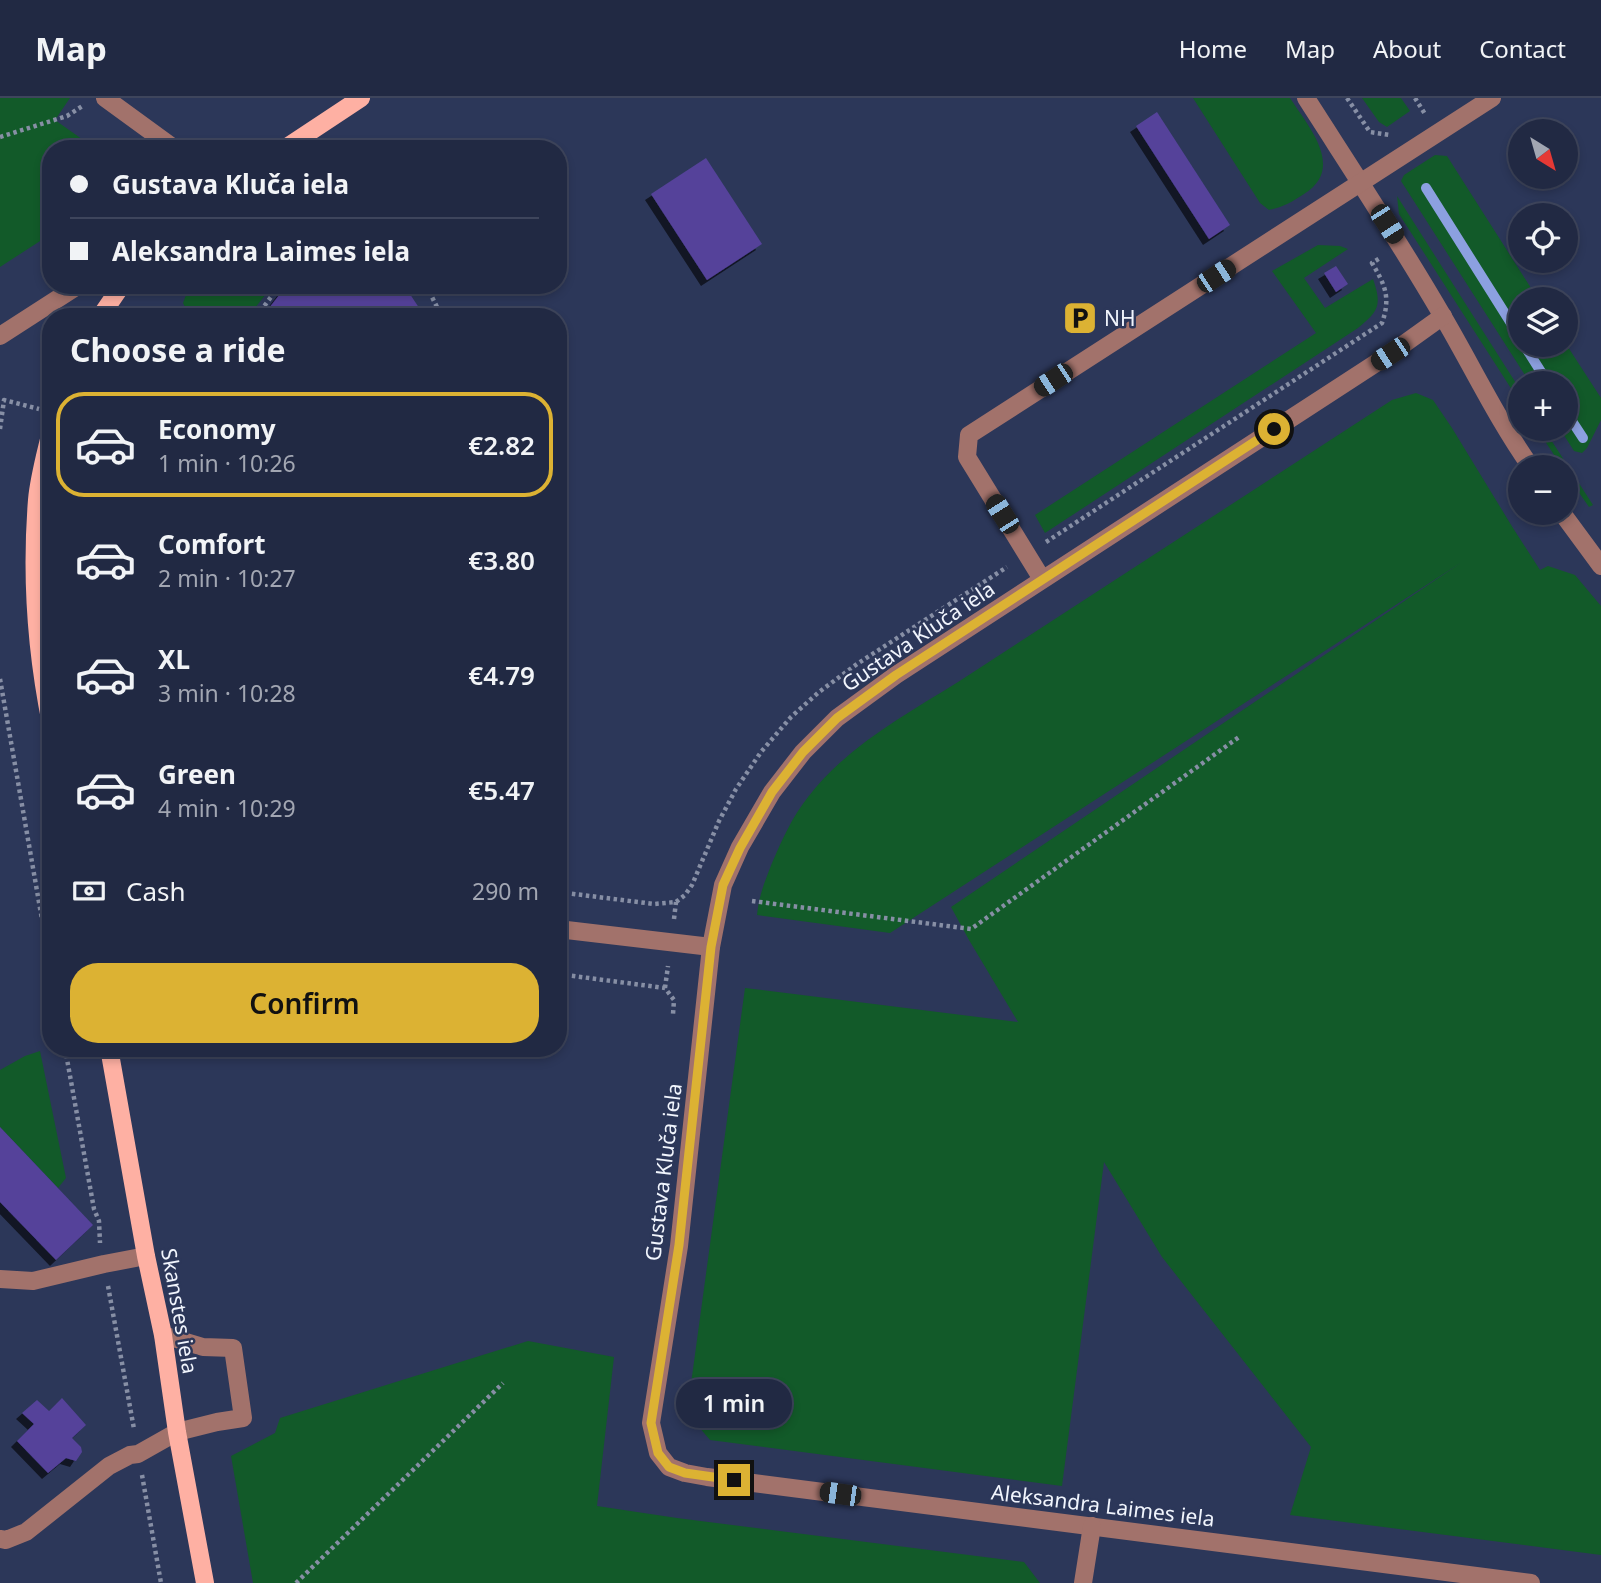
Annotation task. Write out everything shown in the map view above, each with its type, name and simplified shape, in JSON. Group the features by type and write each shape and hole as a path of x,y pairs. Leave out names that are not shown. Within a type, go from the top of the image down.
{"main road":[{"path":"298,140 361,98"},
{"path":"42,473 37,497 34,576 42,663"},
{"name":"Skanstes iela","path":"111,1057 163,1335 177,1432 205,1583"}],"street":[{"path":"105,98 163,140"},
{"path":"1306,98 1400,244 1523,455"},
{"path":"1042,579 967,457 969,435 1492,98"},
{"path":"43,308 65,294"},
{"path":"0,336 42,309"},
{"name":"Gustava Kluča iela","path":"669,1467 658,1453 651,1423 679,1245 711,947 723,885 740,848 772,792 803,752 837,718 896,675 1390,354 1443,316"},
{"path":"1572,525 1601,566"},
{"path":"567,930 711,947"},
{"path":"0,1279 33,1281 146,1256"},
{"path":"0,1539 6,1540 26,1532 109,1466 130,1455 138,1454 177,1432 243,1418 233,1348 203,1347 163,1335"},
{"name":"Aleksandra Laimes iela","path":"669,1467 708,1477 1531,1583"},
{"path":"1083,1583 1092,1527"}],"path":[{"path":"1347,98 1370,132 1390,135"},
{"path":"1415,98 1425,114"},
{"path":"0,137 67,116 87,104"},
{"path":"0,429 4,400 42,410"},
{"path":"0,679 42,919"},
{"path":"752,901 971,929 1239,737"},
{"path":"567,975 665,988 674,1000 673,1014"},
{"path":"296,1583 503,1383"},
{"path":"138,1454 161,1583"}],"green space":[{"path":"0,98 70,98 55,120 83,140 42,140 42,240 0,267"},
{"path":"1193,98 1290,98 1320,147 1322,172 1316,184 1291,202 1269,210 1260,203"},
{"path":"1362,98 1401,98 1410,111 1387,127 1379,122"},
{"path":"1435,155 1447,156 1508,252 1508,273 1521,273 1530,287 1508,287 1508,349 1401,181 1404,175"},
{"path":"1397,196 1508,371 1508,384 1399,214"},
{"path":"1318,245 1348,249 1304,278 1325,308 1373,279 1378,301 1370,317 1358,328 1045,533 1035,515 1316,333 1272,271"},
{"path":"266,294 255,308 186,308 183,303 186,295"},
{"path":"1513,357 1574,357 1601,398 1601,420 1582,453 1574,451 1568,441 1578,441 1578,371 1522,371"},
{"path":"1416,393 1433,400 1508,520 1508,525 1511,525 1540,570 1548,566 1575,575 1601,606 1601,1555 1290,1515 1311,1447 1162,1257 1104,1162 1062,1486 710,1440 687,1413 745,988 1018,1022 951,907 1462,562 890,933 757,915 772,863 802,805 823,779 877,733 1392,400"},
{"path":"1545,441 1552,441 1561,455 1554,455"},
{"path":"1578,482 1593,505 1589,507 1578,491"},
{"path":"40,1051 66,1178 58,1188 0,1127 0,1070"},
{"path":"528,1341 614,1357 597,1506 1024,1562 1040,1583 253,1583 231,1456 275,1433 280,1418"}],"building":[{"path":"1157,112 1230,225 1209,239 1136,126"},
{"path":"706,158 762,244 707,280 651,194"},
{"path":"1336,266 1348,284 1336,292 1324,273"},
{"path":"280,294 410,294 419,308 269,308"},
{"path":"0,1127 93,1225 56,1260 0,1202"},
{"path":"62,1398 86,1425 72,1438 82,1452 76,1461 66,1458 48,1473 17,1441 34,1424 22,1413 37,1400 49,1411"}],"waterway":[{"path":"1426,188 1508,318"},
{"path":"1532,357 1540,371"},
{"path":"1578,430 1583,438"}],"place":[{"name":"NH","path":"1080,318"}],"route":[{"path":"734,1480 685,1473 669,1467 658,1453 651,1423 679,1245 711,947 723,885 740,848 772,792 803,752 837,718 896,675 1274,429"}]}
